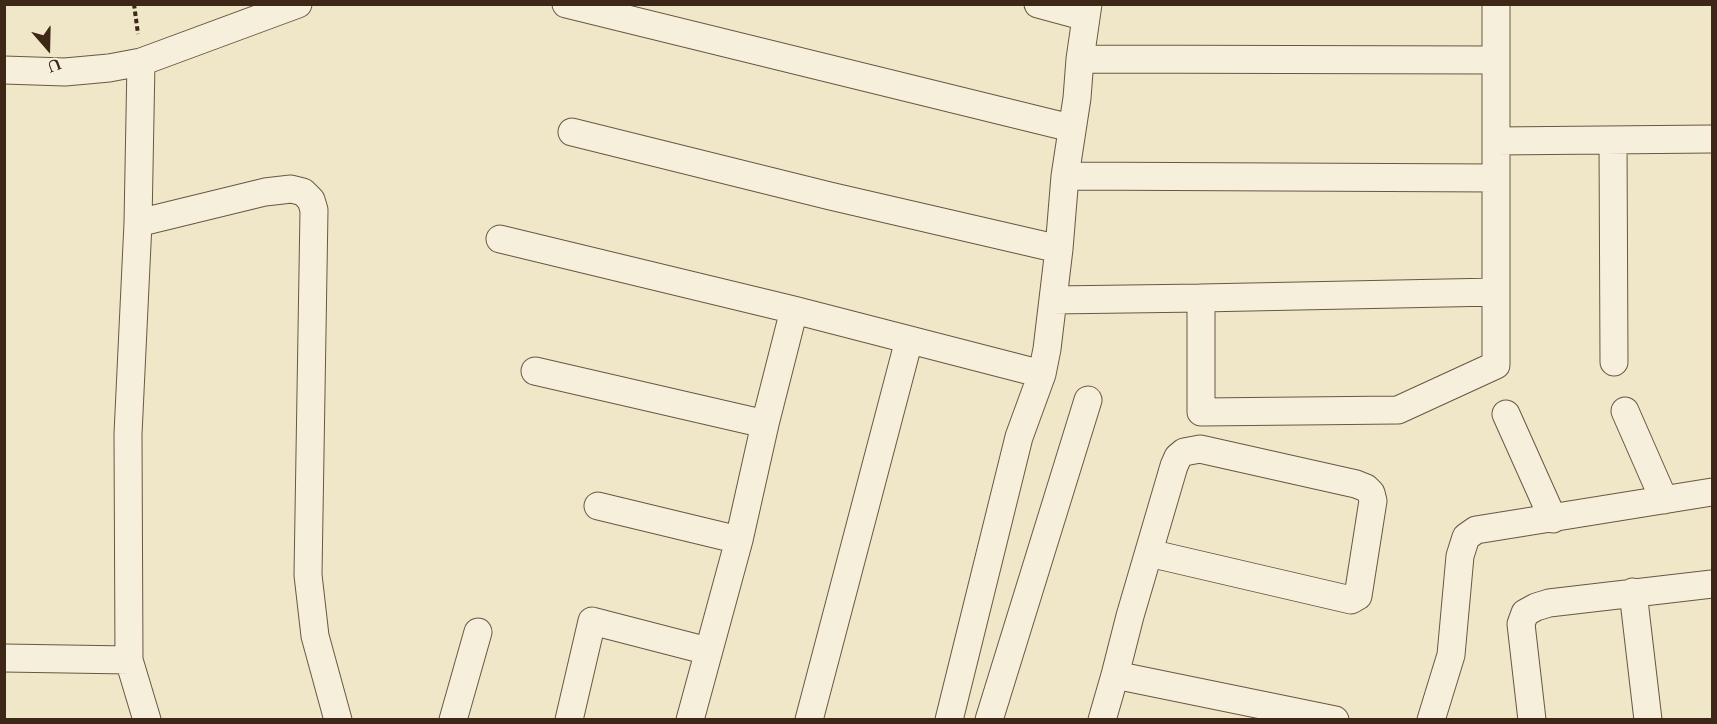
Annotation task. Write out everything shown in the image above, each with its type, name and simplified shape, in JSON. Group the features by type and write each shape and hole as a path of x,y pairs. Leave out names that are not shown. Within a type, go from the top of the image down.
{"street":[{"path":"4,70 64,72 109,68 141,62 298,4"},
{"path":"566,4 1071,128"},
{"path":"949,720 1019,437 1042,374 1047,349 1065,176 1087,11 1038,4"},
{"path":"1201,298 1201,412 1398,411 1496,365 1496,4"},
{"path":"1080,59 1496,60"},
{"path":"141,62 138,224 128,434 129,660 147,720"},
{"path":"572,132 830,196 1059,249"},
{"path":"1496,141 1713,139"},
{"path":"1613,140 1614,362"},
{"path":"1065,176 1496,178"},
{"path":"138,224 265,192 291,189 303,192 311,200 314,210 308,575 315,636 339,720"},
{"path":"500,238 1042,374"},
{"path":"1053,300 1495,292"},
{"path":"690,720 739,540 794,310"},
{"path":"809,720 909,339"},
{"path":"535,371 765,424"},
{"path":"989,720 1088,400"},
{"path":"1625,411 1664,500"},
{"path":"1506,414 1552,519"},
{"path":"1102,720 1130,616 1174,466 1178,457 1184,452 1200,449 1356,484 1371,493 1373,501 1358,596 1351,600 1149,553"},
{"path":"1431,720 1451,655 1460,556 1466,537 1476,530 1713,492"},
{"path":"598,506 739,540"},
{"path":"1532,720 1521,624 1525,613 1549,603 1713,584"},
{"path":"1633,592 1648,720"},
{"path":"569,720 592,621 708,651"},
{"path":"453,720 478,632"},
{"path":"4,658 129,660"},
{"path":"1115,675 1335,720"}]}
